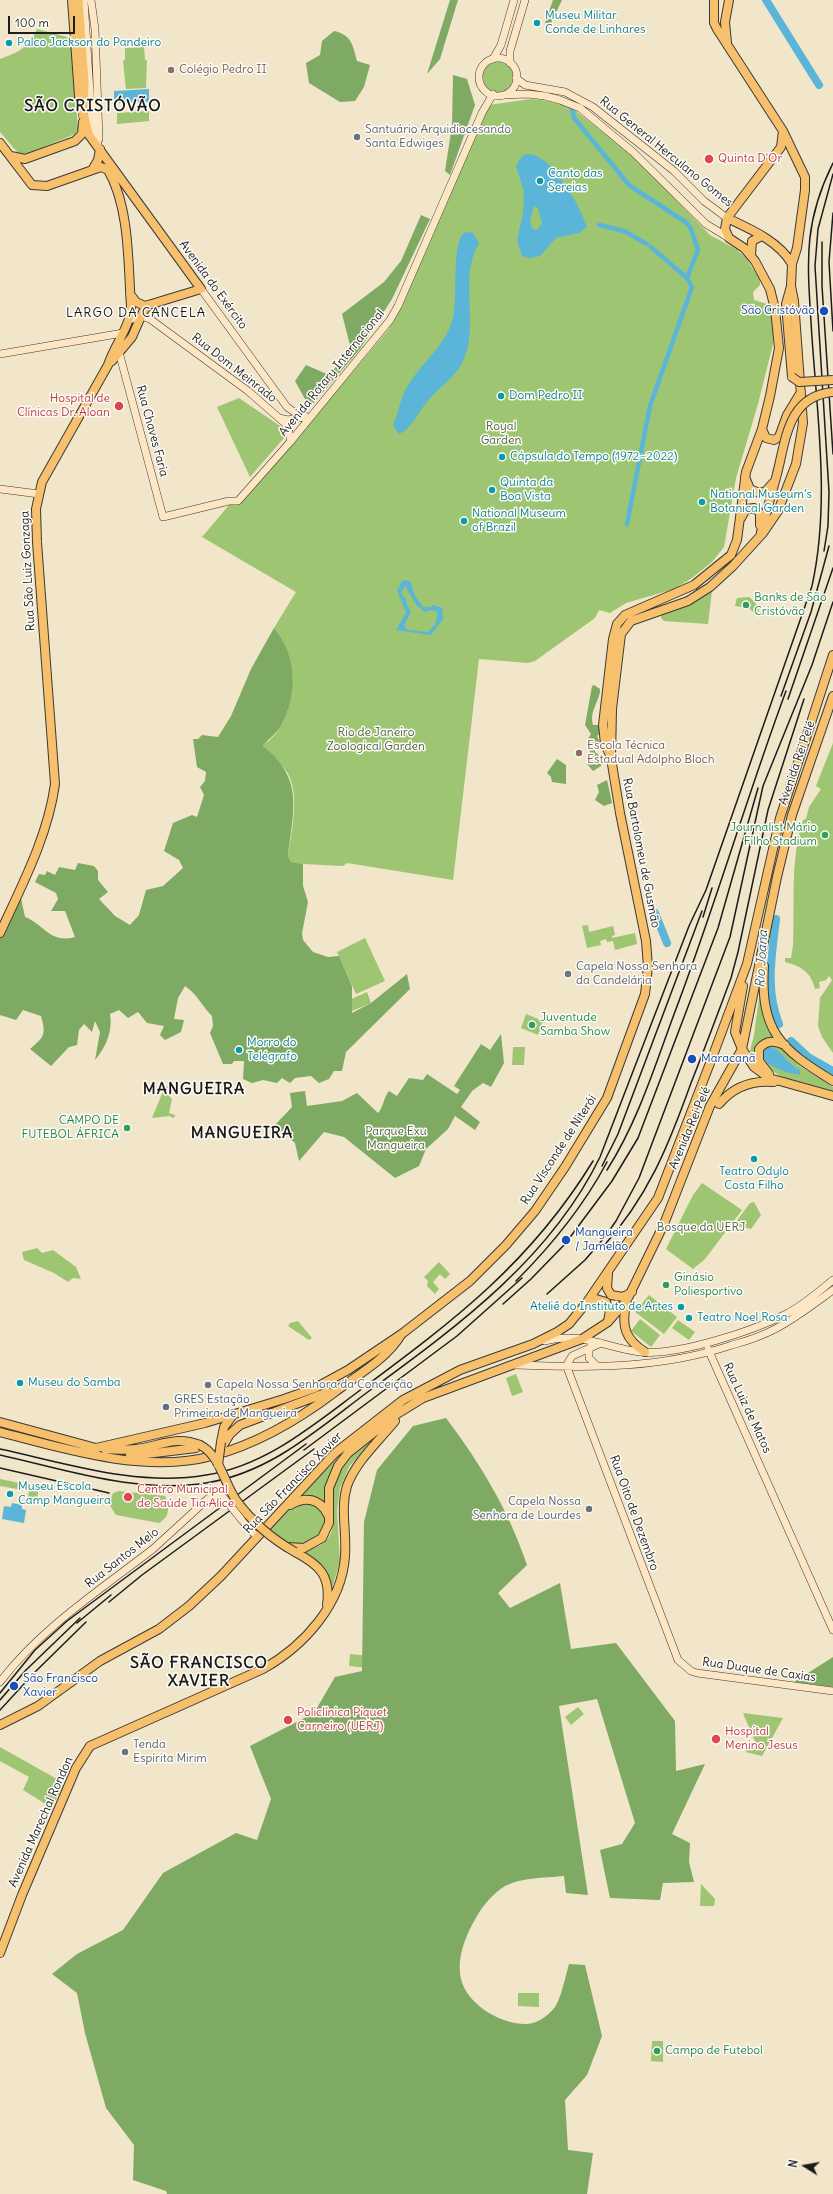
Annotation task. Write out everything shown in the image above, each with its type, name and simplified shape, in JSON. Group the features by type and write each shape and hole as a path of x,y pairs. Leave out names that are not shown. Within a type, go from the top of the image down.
{"highway":[{"path":"78,0 84,82 83,115"}],"main road":[{"path":"11,156 25,159 74,141 82,134 83,115 79,96 72,0"},
{"path":"84,0 93,128 100,149"},
{"path":"0,143 32,184 47,186 91,171 98,160 100,149 95,25 91,0"},
{"path":"493,59 503,59 510,63 515,70 516,78 513,87 502,95 493,94 485,90 480,82 480,72 485,64 493,59 501,45 514,0"},
{"path":"510,63 510,51 524,0"},
{"path":"714,0 714,23 782,131 804,174 806,186 797,248 792,264 791,286 786,303 792,377 799,382 833,380"},
{"path":"728,46 725,22 729,0"},
{"path":"516,78 522,84 517,87 516,94"},
{"name":"Rua General Herculano Gomes","path":"522,84 559,90 579,98 593,107 674,171 704,201 727,218 762,236 786,254 792,264"},
{"name":"Avenida Rotary Internacional","path":"482,113 485,90"},
{"name":"Avenida Rotary Internacional","path":"236,501 249,490 384,330 396,310 482,113 493,94"},
{"name":"Rua General Herculano Gomes","path":"502,95 516,94 545,96 580,108 633,152 706,224 729,238 751,255 770,289 778,334 776,369 762,429 745,477 740,521"},
{"name":"Avenida do Exército","path":"83,115 89,135 287,407 297,414 305,416"},
{"path":"729,238 725,229 727,218 783,145 782,131"},
{"path":"776,155 784,153 797,160"},
{"name":"Rua São Luiz Gonzaga","path":"0,933 37,848 52,804 55,784 37,542 36,509 39,494 48,470 108,365 113,349 129,320 130,294 124,218 120,200 108,170 101,167 91,171"},
{"path":"751,255 752,241 762,236"},
{"path":"758,538 778,511 796,464 803,423 802,391 794,301 791,286"},
{"path":"130,294 139,304 148,305 201,288"},
{"path":"108,365 132,337 141,316 148,305"},
{"path":"129,320 141,316"},
{"name":"Rua Dom Meinrado","path":"141,316 150,319 248,390 290,430 291,441"},
{"path":"0,354 123,333 119,352"},
{"name":"Rua Chaves Faria","path":"119,352 163,517 228,501 236,501"},
{"path":"762,429 766,438 774,440 779,437 787,415 798,400 802,391"},
{"path":"758,538 788,429 794,414 804,403 812,398 833,392"},
{"path":"279,418 288,420 305,416 316,410"},
{"path":"745,477 750,489 759,493 766,491 776,476"},
{"path":"0,489 39,494"},
{"path":"740,521 747,508 758,510 761,518 758,538"},
{"name":"Rua Bartolomeu de Gusmão","path":"611,758 605,744 603,726 614,629 621,618 682,592 696,584 731,555 737,540 740,521"},
{"name":"Rua Bartolomeu de Gusmão","path":"648,953 620,813 611,758 611,727 615,677 621,634 626,624 631,621 688,601 702,593 733,566 758,538"},
{"path":"696,584 702,593"},
{"name":"Avenida Rei Pelé","path":"533,1344 566,1326 588,1302 661,1192 747,964 770,860 788,791 833,655"},
{"path":"610,669 615,677"},
{"name":"Avenida Rei Pelé","path":"515,1365 582,1339 608,1322 633,1292 664,1224 710,1106 742,1049 778,872 792,815 833,696"},
{"path":"770,860 778,872"},
{"path":"765,941 762,984 764,1007 774,1031 785,1046 799,1060 833,1081"},
{"name":"Rua Visconde de Niterói","path":"0,1422 96,1448 233,1415 314,1388 348,1370 403,1333 483,1269 536,1211 565,1167 576,1146 598,1116 615,1081 643,1004 647,977 648,953"},
{"path":"747,964 735,1032 742,1049 758,1071 769,1078 833,1096"},
{"path":"781,1082 764,1068 759,1061 758,1053 765,1043 774,1042 785,1046"},
{"path":"719,1104 732,1092 742,1086 757,1082 781,1082"},
{"path":"609,1271 607,1288 612,1295 623,1297 633,1292"},
{"name":"Rua São Francisco Xavier","path":"1,1724 38,1706 100,1661 140,1641 165,1625 221,1576 340,1449 403,1400 460,1370 560,1336 645,1352 678,1350 705,1343 766,1323 787,1314 807,1302 833,1280"},
{"path":"96,1448 137,1449 177,1439 192,1441 206,1447 211,1452 218,1470 235,1502 254,1523 274,1540 290,1548 298,1549 310,1546 325,1534 329,1523 329,1488 334,1473 342,1459 406,1408 423,1398 515,1365 568,1367 654,1364 709,1353 775,1330 798,1316 833,1290"},
{"path":"588,1302 600,1299 606,1302 610,1311 608,1322"},
{"path":"627,1300 624,1321 625,1332 632,1343 645,1352"},
{"name":"Rua Visconde de Niterói","path":"0,1432 58,1447 113,1457 158,1462 211,1457 264,1437 297,1419 369,1367 395,1345 403,1333"},
{"path":"568,1367 570,1357 591,1346 601,1343"},
{"name":"Rua Luiz de Matos","path":"705,1343 769,1483 833,1630"},
{"path":"591,1346 589,1349 589,1358 597,1366"},
{"path":"363,1360 369,1367"},
{"name":"Rua Oito de Dezembro","path":"568,1367 676,1656 684,1665"},
{"path":"218,1470 222,1452 230,1434 240,1425 305,1402 345,1384"},
{"name":"Avenida Marechal Rondon","path":"0,1953 22,1895 76,1768 90,1746 263,1669 297,1646 326,1610 338,1588 343,1573 345,1555 343,1506 351,1477 358,1465 406,1408"},
{"path":"218,1470 220,1442 224,1427 233,1415"},
{"path":"113,1457 196,1448 207,1453 235,1499 254,1521 280,1543 320,1568 326,1581 328,1596 326,1610"},
{"name":"Rua Santos Melo","path":"0,1682 33,1644 61,1620 153,1549 210,1496 223,1497 240,1519 257,1537"},
{"path":"283,1510 298,1500 308,1499 322,1505 328,1515"},
{"name":"Rua Duque de Caxias","path":"684,1665 697,1673 833,1691"}],"green space":[{"path":"450,0 458,0 440,59 427,74"},
{"path":"553,0 562,0 551,23 545,23"},
{"path":"37,29 71,38 78,129 75,134 24,155 18,153 0,132 0,59 13,54 27,45 31,41"},
{"path":"334,31 345,35 348,38 353,46 357,61 370,65 364,87 355,101 340,102 309,83 306,63 320,55 322,41"},
{"path":"144,47 145,60 147,60 146,88 126,89 123,61 125,60 125,48"},
{"path":"498,62 508,67 513,77 508,87 498,92 488,87 483,77 488,67"},
{"path":"453,75 467,79 475,105 450,175 445,171 452,126"},
{"name":"Quinta da Boa Vista","path":"530,99 552,101 572,108 635,157 710,235 736,249 746,258 760,279 760,285 753,292 754,300 767,304 771,312 774,330 773,344 758,404 736,478 724,547 712,562 692,578 674,589 626,603 610,613 599,610 595,618 535,661 528,663 479,659 453,880 347,863 343,866 291,862 288,856 293,825 294,803 291,781 287,772 263,745 275,735 284,722 289,706 292,689 288,655 282,640 274,628 296,592 202,537 230,504 238,502 309,424 388,330 397,316 489,105"},
{"path":"149,111 149,121 117,124 117,113"},
{"path":"421,215 430,219 392,299 360,349 312,405 306,401 295,381 306,365 329,375 351,349 342,314 384,282 401,261"},
{"path":"239,398 286,430 284,438 250,477 217,407"},
{"path":"712,591 708,624 664,621 661,618 662,613 690,604"},
{"name":"Banks de São Cristóvão","path":"749,597 755,602 759,610 758,613 754,613 749,608 735,606 737,598"},
{"path":"274,628 282,638 291,663 292,689 287,714 281,726 263,746 285,771 291,784 293,810 288,856 291,862 303,864 303,886 308,902 302,933 303,940 313,952 328,957 339,956 352,986 352,1013 371,1003 407,974 410,989 346,1052 342,1071 334,1071 329,1079 319,1083 311,1076 295,1078 290,1083 282,1078 277,1083 263,1080 252,1083 243,1079 244,1061 234,1061 232,1064 223,1064 210,1033 213,1026 212,1016 193,993 185,986 178,998 174,1019 184,1020 181,1032 165,1040 160,1035 164,1026 147,1023 138,1012 128,1018 119,1010 110,1014 111,1020 108,1038 95,1060 100,1032 95,1021 92,1032 84,1024 79,1030 77,1045 69,1047 51,1066 30,1049 43,1035 44,1027 41,1016 23,1010 16,1020 0,1015 0,931 17,899 21,898 25,917 32,920 53,936 59,938 75,937 65,911 51,911 58,899 56,893 35,882 39,874 45,875 47,871 55,875 59,867 75,870 78,863 94,866 98,871 98,880 108,892 99,899 115,916 130,925 139,915 146,890 163,886 183,868 179,860 164,851 173,823 192,815 197,817 204,795 200,787 205,781 206,772 197,767 193,739 198,739 202,735 218,737 231,716 251,669"},
{"path":"594,685 600,689 600,692 593,712 592,721 593,725 599,725 600,733 597,736 601,745 595,749 595,752 602,758 601,766 593,771 587,764 590,753 588,739 591,734 585,725 592,686"},
{"path":"833,743 833,1053 822,1037 818,1026 820,998 832,980 829,976 826,980 819,982 820,988 815,989 808,974 800,968 785,962 785,958 791,958 793,946 794,882 796,850 799,835 803,820 806,819 809,807 821,789 816,786"},
{"path":"557,759 566,765 566,784 552,782 551,777 547,773"},
{"path":"607,780 612,803 604,806 595,800 599,792 597,785"},
{"path":"588,925 589,932 613,926 615,935 612,936 612,938 635,933 637,944 615,950 613,941 607,942 606,939 600,941 601,945 587,948 582,926"},
{"path":"365,938 385,981 356,994 337,952"},
{"path":"760,990 764,1018 777,1040 756,1049 755,1057 758,1065 749,1055 754,1035"},
{"path":"367,992 371,1003 352,1011 347,1001"},
{"name":"Juventude Samba Show","path":"526,1014 543,1021 538,1035 521,1028"},
{"name":"Parque Exu Mangueira","path":"501,1034 504,1063 491,1087 483,1083 472,1091 461,1107 480,1122 475,1130 455,1116 448,1129 426,1149 419,1166 395,1178 344,1137 324,1132 299,1161 295,1143 275,1125 292,1107 290,1093 305,1091 307,1106 342,1101 357,1093 378,1113 389,1091 397,1096 409,1078 423,1080 427,1074 457,1094 460,1090 454,1086 481,1044 490,1050"},
{"path":"770,1044 781,1047 801,1067 833,1087 833,1091 801,1084 779,1075 770,1069 764,1061 761,1052"},
{"path":"513,1047 525,1047 524,1065 512,1065"},
{"path":"171,1083 173,1085 166,1093 172,1099 169,1113 175,1115 174,1118 169,1116 152,1118 164,1089"},
{"name":"Bosque da UERJ","path":"702,1183 742,1210 705,1259 693,1269 666,1249 693,1195"},
{"path":"754,1202 761,1215 751,1229 738,1226 736,1222 750,1203"},
{"path":"37,1248 42,1253 53,1250 76,1267 81,1279 73,1278 68,1282 54,1273 24,1260 22,1252"},
{"path":"439,1262 450,1274 445,1279 440,1274 433,1282 439,1289 435,1294 427,1286 428,1281 424,1277"},
{"path":"649,1295 677,1317 664,1334 635,1312"},
{"path":"640,1319 660,1335 651,1347 631,1331"},
{"path":"678,1320 695,1332 689,1340 672,1328"},
{"path":"298,1321 312,1338 309,1340 288,1326 290,1323"},
{"path":"516,1374 523,1392 512,1396 506,1378"},
{"path":"446,1418 482,1470 492,1488 512,1526 527,1565 498,1593 510,1608 560,1583 571,1649 616,1643 675,1721 676,1771 705,1764 672,1834 690,1843 689,1862 694,1882 663,1883 660,1900 610,1898 600,1850 622,1844 635,1823 597,1699 559,1706 588,1895 566,1893 564,1876 524,1880 509,1884 493,1895 482,1909 470,1929 463,1947 460,1960 460,1973 462,1984 468,1993 484,2010 505,2021 516,2023 531,2024 546,2016 557,2003 569,1964 585,1965 602,2036 587,2075 565,2100 568,2150 593,2153 587,2194 167,2194 166,2191 133,2180 134,2145 106,2108 85,2033 77,1993 52,1974 77,1954 123,1930 163,1873 236,1833 257,1840 271,1799 250,1746 314,1713 335,1677 362,1671 364,1522 377,1470 413,1426"},
{"path":"374,1438 349,1467 340,1488 337,1510 340,1562 331,1591 317,1562 301,1552 317,1547 327,1540 332,1531 334,1521 333,1498 339,1473 342,1467 359,1449"},
{"path":"351,1445 345,1453 325,1505 314,1497 299,1497"},
{"path":"0,1479 39,1487 36,1505 27,1504 29,1491 0,1486"},
{"path":"119,1491 165,1496 168,1508 166,1517 159,1523 116,1515 109,1504 113,1493"},
{"path":"304,1502 318,1505 326,1518 326,1525 319,1536 314,1540 301,1545 288,1545 280,1541 268,1530 290,1509"},
{"path":"350,1654 370,1656 369,1668 349,1666"},
{"path":"833,1657 833,1687 794,1682"},
{"path":"578,1707 584,1714 571,1725 565,1717"},
{"path":"743,1713 783,1718 762,1756 745,1752 756,1744"},
{"path":"0,1747 64,1783 52,1808 23,1790 29,1777 0,1761"},
{"path":"701,1884 715,1899 714,1906 700,1906"},
{"path":"518,1993 539,1993 539,2007 518,2006"},
{"name":"Campo de Futebol","path":"652,2041 663,2041 663,2062 651,2061"}],"water":[{"path":"149,89 149,102 114,103 114,91"},
{"path":"527,154 536,156 546,162 555,171 572,194 587,227 579,233 556,238 540,256 530,258 522,256 517,240 523,213 524,192 516,166 522,156","holes":["534,206 538,208 542,224 536,230 532,228 530,220"]},
{"path":"465,232 473,233 479,243 473,257 470,272 470,335 467,351 461,365 449,380 430,398 407,429 399,434 393,425 407,387 441,343 451,324 455,305 458,245"},
{"path":"407,580 411,583 414,594 423,607 430,607 433,605 442,608 443,619 431,635 396,630 406,613 397,590 402,581","holes":["405,586 417,606 424,612 432,610 438,612 435,625 428,632 408,630 404,626 411,611 407,605 406,599 401,593"]},
{"path":"768,1047 776,1049 791,1064 800,1070 800,1075 780,1070 766,1062 763,1058 763,1052"},
{"path":"12,1503 22,1505 22,1509 26,1510 24,1523 2,1519 4,1506 11,1507"}],"waterway":[{"path":"766,0 819,85"},
{"path":"572,110 574,118 629,185 687,223 691,229 698,250 687,278"},
{"path":"599,225 624,231 647,244"},
{"path":"627,524 650,406 692,287 687,278 651,247"},
{"path":"655,913 667,943"},
{"name":"Rio Joana","path":"776,919 771,985 772,998 779,1024"},
{"name":"Rio Joana","path":"791,1041 808,1057 833,1071"}],"railway":[{"path":"0,1455 102,1479 154,1485 180,1486 206,1483 229,1478 251,1470 291,1449 310,1436 433,1344 466,1317 498,1289 527,1260 555,1228 579,1194 600,1157 689,926 706,890 812,586 818,554 821,521 821,488 819,421 813,355 809,259 812,222 817,203 833,163"},
{"path":"824,551 828,526 829,492 815,266 818,229 833,174"},
{"path":"833,213 829,262 833,331"},
{"path":"822,242 822,286 833,454"},
{"path":"781,696 811,612 829,546"},
{"path":"788,699 833,568"},
{"path":"547,1294 585,1260 604,1238 616,1221 639,1178 730,937 763,786 812,665 833,602"},
{"path":"607,1170 627,1134 652,1076 688,977 786,691"},
{"path":"602,1248 632,1210 665,1150 731,978 738,952 768,810 804,699"},
{"path":"503,1304 531,1279 565,1244 612,1181 638,1138 718,928 758,788"},
{"path":"703,917 712,888"},
{"path":"602,1166 618,1134 702,911"},
{"path":"0,1449 102,1472 154,1478 180,1478 206,1475 228,1470 268,1454 324,1418 458,1315 488,1288 516,1261 543,1231 569,1198 593,1161"},
{"path":"516,1281 542,1254 566,1225 588,1195 607,1162"},
{"path":"304,1450 457,1336 522,1278"},
{"path":"0,1693 35,1650 67,1621 306,1444"},
{"path":"109,1602 142,1575 314,1449"},
{"path":"0,1468 109,1493"},
{"path":"77,1623 111,1595"},
{"path":"0,1700 26,1670 80,1618"},
{"path":"0,1710 35,1672 86,1622"}],"place":[{"name":"Museu Militar Conde de Linhares","path":"537,23"},
{"name":"Palco Jackson do Pandeiro","path":"9,43"},
{"name":"Colégio Pedro II","path":"171,70"},
{"name":"Santuário Arquidiocesando Santa Edwiges","path":"357,137"},
{"name":"Quinta D'Or","path":"709,159"},
{"name":"Canto das Sereias","path":"540,181"},
{"name":"São Cristóvão","path":"824,311"},
{"name":"Dom Pedro II","path":"501,396"},
{"name":"Hospital de Clínicas Dr. Aloan","path":"119,406"},
{"name":"Cápsula do Tempo (1972–2022)","path":"502,457"},
{"name":"Quinta da Boa Vista","path":"492,490"},
{"name":"National Museum’s Botanical Garden","path":"702,502"},
{"name":"National Museum of Brazil","path":"464,521"},
{"name":"Banks de São Cristóvão","path":"746,605"},
{"name":"Escola Técnica Estadual Adolpho Bloch","path":"579,753"},
{"name":"Journalist Mário Filho Stadium","path":"825,835"},
{"name":"Capela Nossa Senhora da Candelária","path":"568,974"},
{"name":"Juventude Samba Show","path":"532,1025"},
{"name":"Morro do Telégrafo","path":"239,1050"},
{"name":"Maracanã","path":"692,1059"},
{"name":"CAMPO DE FUTEBOL ÁFRICA","path":"127,1128"},
{"name":"Teatro Odylo Costa Filho","path":"754,1159"},
{"name":"Mangueira / Jamelão","path":"566,1240"},
{"name":"Ginásio Poliesportivo","path":"666,1285"},
{"name":"Ateliê do Instituto de Artes","path":"681,1307"},
{"name":"Teatro Noel Rosa","path":"689,1318"},
{"name":"Museu do Samba","path":"20,1383"},
{"name":"Capela Nossa Senhora da Conceição","path":"208,1385"},
{"name":"GRES Estação Primeira de Mangueira","path":"166,1407"},
{"name":"Museu Escola Camp Mangueira","path":"10,1494"},
{"name":"Centro Municipal de Saúde Tia Alice","path":"128,1497"},
{"name":"Capela Nossa Senhora de Lourdes","path":"589,1509"},
{"name":"São Francisco Xavier","path":"14,1686"},
{"name":"Policlínica Piquet Carneiro (UERJ)","path":"288,1720"},
{"name":"Hospital Menino Jesus","path":"716,1739"},
{"name":"Tenda Espírita Mirim","path":"125,1752"},
{"name":"Campo de Futebol","path":"657,2051"}],"district":[{"name":"SÃO CRISTÓVÃO","path":"93,106"},
{"name":"LARGO DA CANCELA","path":"136,313"},
{"name":"MANGUEIRA","path":"194,1089"},
{"name":"MANGUEIRA","path":"242,1133"},
{"name":"SÃO FRANCISCO XAVIER","path":"199,1672"}],"park label":[{"name":"Royal Garden","path":"501,434"},
{"name":"Rio de Janeiro Zoological Garden","path":"376,740"}]}
